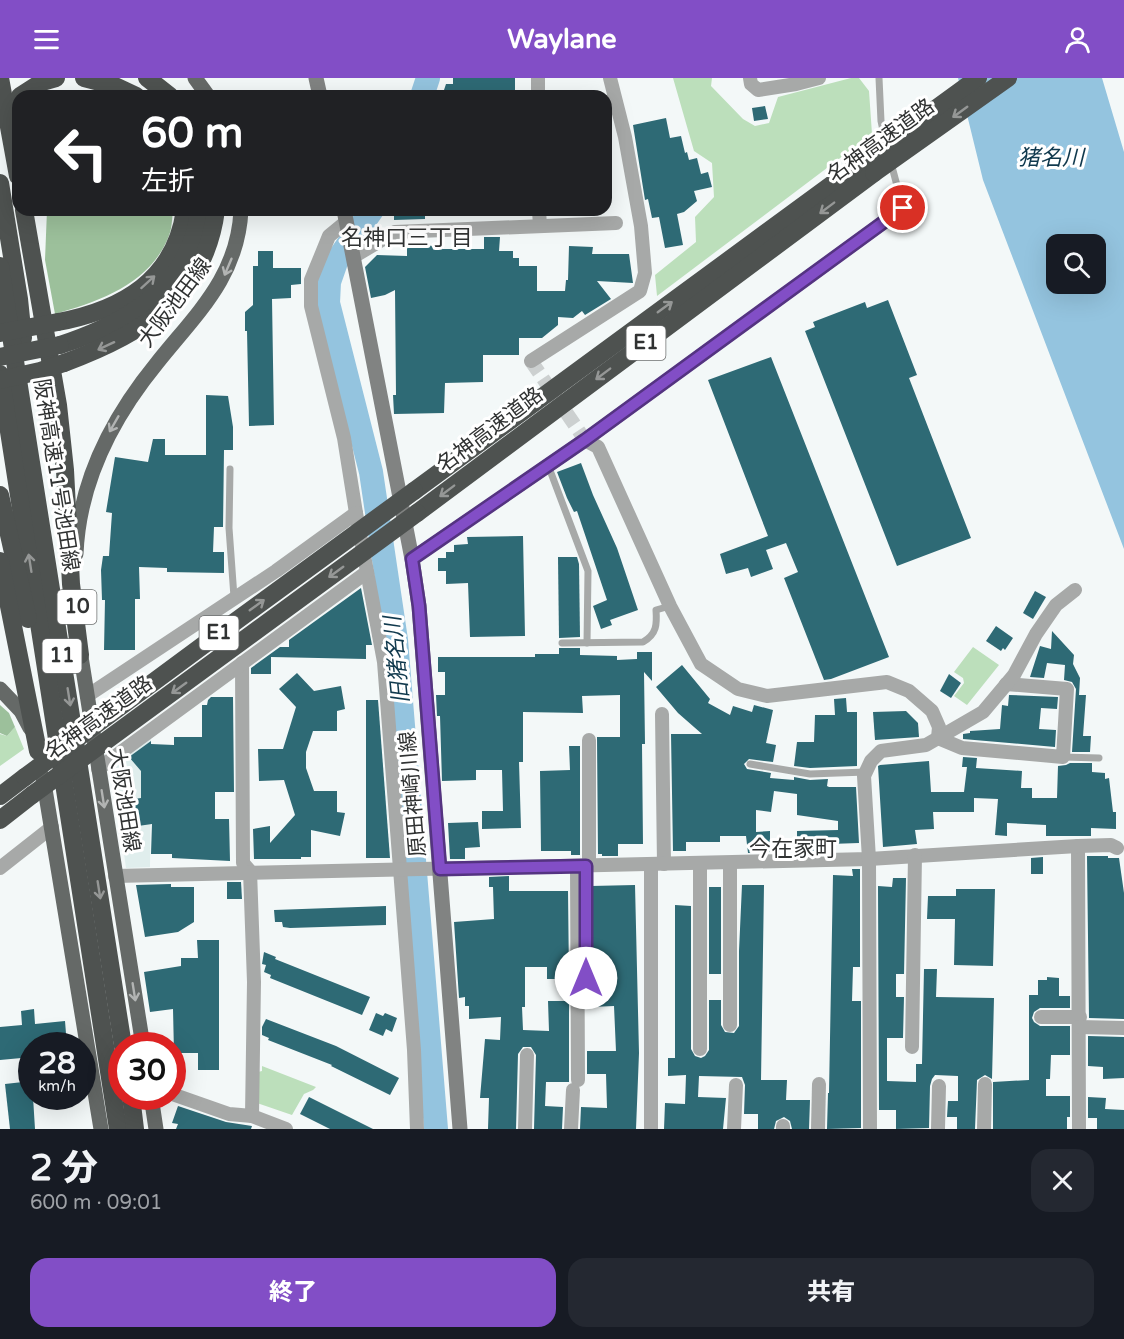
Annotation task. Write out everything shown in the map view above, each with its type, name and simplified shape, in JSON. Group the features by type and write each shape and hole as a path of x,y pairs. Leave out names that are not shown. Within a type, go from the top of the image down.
{"highway":[{"path":"0,78 12,143"},
{"path":"30,90 42,82 56,78"},
{"path":"84,78 122,90"},
{"path":"147,78 164,90"},
{"path":"158,78 167,90"},
{"name":"名神高速道路","path":"0,820 417,513 871,166 978,78"},
{"name":"名神高速道路","path":"0,796 23,773 414,491 871,166 1008,78"},
{"path":"0,183 19,299 50,553 53,601"},
{"path":"26,216 51,318"},
{"path":"37,216 38,252 51,318 62,438 69,556 80,655"},
{"path":"0,333 51,318 79,318 110,308 135,293 161,269 178,242 184,216"},
{"path":"0,357 60,345 113,324 139,308 172,278 190,248 198,216"},
{"path":"0,380 64,363 102,348 140,328 177,298 195,277 210,245 215,216"},
{"name":"阪神高速11号池田線","path":"0,266 121,1032"},
{"name":"阪神高速11号池田線","path":"0,374 118,1129"},
{"path":"0,495 28,621 56,724"},
{"path":"0,561 38,751"},
{"path":"0,607 20,663"},
{"path":"0,785 23,773"},
{"path":"132,1110 135,1129"}],"main road":[{"name":"大阪池田線","path":"141,1032 80,655 76,545 81,509 91,474 107,438 127,402 207,302 225,275 236,245 240,216"},
{"path":"0,689 12,700 27,721 38,751 101,1129"},
{"path":"153,1110 156,1129"}],"street":[{"path":"531,361 640,291 645,273 641,226 625,137 610,78"},
{"path":"750,78 751,84 758,90 819,78"},
{"path":"412,559 585,440 903,208"},
{"path":"345,216 329,236 311,280 311,306 344,438 384,662 404,869 417,1129"},
{"name":"原田神崎川線","path":"345,216 412,559 419,606 435,869 460,1129"},
{"path":"539,216 540,226"},
{"path":"353,257 394,232 616,223"},
{"path":"585,440 598,447 670,606 701,664 738,689 768,696 887,682 909,691 932,711 939,727 938,738"},
{"path":"87,696 276,571 356,513"},
{"path":"98,769 367,572"},
{"path":"870,1129 869,859 864,776 871,761 881,751 926,745 983,712 1014,675 1036,634 1056,605 1075,590"},
{"path":"242,663 243,863 250,871 254,982 252,1116"},
{"path":"938,738 962,748 1063,757 1067,688 1006,684"},
{"path":"651,1129 662,714"},
{"path":"571,1129 575,1085 589,740"},
{"path":"0,868 52,827"},
{"path":"115,876 250,871 730,863 869,859 1078,846 1112,845 1117,848"},
{"path":"1078,846 1079,1129"},
{"path":"912,1047 915,855"},
{"path":"700,863 700,1049"},
{"path":"730,863 730,1025"},
{"path":"584,866 586,1023"},
{"path":"1041,1017 1124,1028"},
{"path":"525,1129 527,1055"},
{"path":"818,1129 819,1084"},
{"path":"984,1129 985,1084"},
{"path":"734,1129 736,1085"},
{"path":"938,1129 939,1086"},
{"path":"186,1099 229,1114 252,1116 286,1129"}],"lane":[{"path":"879,78 880,121 903,208"},
{"path":"548,465 588,571 587,643"},
{"path":"230,469 229,528 234,597"},
{"path":"562,643 644,642 656,629 656,610 670,606"},
{"path":"1063,757 1099,758"},
{"path":"750,764 810,774 866,772"}],"shaded area":[{"path":"151,735 150,867 126,868 112,767"}],"green space":[{"path":"673,78 712,78 711,86 743,119 755,126 769,123 778,97 851,78 859,78 869,91 872,134 657,296 655,275 696,242 695,217 714,197 712,163 694,151"},
{"path":"47,216 173,216 169,235 160,254 149,267 136,279 121,288 89,303 55,314 45,260"},
{"path":"973,647 999,665 967,705 954,696 964,683 963,678 954,672"},
{"path":"0,705 9,713 15,727 7,736 0,733"},
{"path":"15,727 24,749 0,766 0,734 7,736"},
{"path":"262,1066 316,1087 304,1094 292,1115 257,1103 258,1072 262,1071"}],"water":[{"name":"猪名川","path":"958,78 1102,78 1124,152 1124,549 983,180"}],"building":[{"path":"453,78 515,78 515,90 444,90 446,84 453,84"},
{"path":"765,106 768,119 754,121 752,108"},
{"path":"666,118 670,138 681,136 689,160 697,158 701,174 708,172 712,187 694,191 697,201 684,212 677,214 683,245 665,248 659,217 652,218 648,199 645,200 633,125"},
{"path":"394,216 425,216 425,219 394,220"},
{"path":"484,237 500,237 499,251 513,251 513,258 519,258 519,266 537,266 537,291 565,291 566,280 568,280 569,246 593,247 592,254 629,254 633,283 597,281 611,299 585,315 582,311 573,318 558,317 558,325 542,338 519,338 519,355 483,355 483,382 445,383 444,413 394,414 393,395 396,395 395,290 371,298 365,267 377,255 407,256 407,245 443,246 443,249 484,249"},
{"path":"258,251 273,251 273,268 301,268 301,284 291,285 291,298 272,299 274,425 249,426 245,312 253,305 253,266 258,266"},
{"path":"888,300 917,375 909,378 971,538 897,566 805,331 815,327 813,322 865,302 867,308"},
{"path":"771,357 889,657 831,679 824,680 784,578 798,572 786,543 766,550 773,569 751,577 748,568 726,574 720,554 768,536 708,380"},
{"path":"206,395 228,396 233,427 233,450 224,450 223,527 214,527 213,552 224,552 224,573 167,572 167,568 139,567 140,599 135,599 135,650 104,650 105,600 102,600 101,570 103,556 109,556 112,513 106,512 115,457 148,462 153,439 165,439 165,455 206,455"},
{"path":"581,463 617,548 638,610 610,620 612,625 601,629 593,606 607,600 577,511 574,512 557,472"},
{"path":"523,536 525,636 470,637 468,583 446,584 446,571 438,571 438,558 446,558 446,552 454,552 454,545 468,544 467,537"},
{"path":"558,557 577,557 579,564 580,637 559,638"},
{"path":"361,588 372,645 366,645 366,659 271,657 271,674 251,674 251,668 280,647 289,647 289,640"},
{"path":"1035,591 1046,597 1033,619 1023,613"},
{"path":"996,626 1013,638 1005,650 1003,648 1001,651 986,641"},
{"path":"1052,631 1074,655 1073,664 1080,678 1079,695 1086,695 1083,736 1091,736 1090,752 1072,752 1076,689 1072,682 1064,680 1065,665 1047,663 1044,678 1030,677 1040,646 1051,649"},
{"path":"559,648 580,648 580,655 617,656 617,660 637,659 637,652 652,652 652,681 644,672 643,844 618,844 618,856 598,854 597,737 620,737 620,695 582,696 583,713 523,712 523,762 519,762 521,828 482,829 482,811 503,811 502,770 476,770 476,780 442,781 440,716 437,716 436,695 445,695 445,672 438,672 438,657 535,657 535,654 559,654"},
{"path":"682,665 710,699 708,703 730,715 733,706 752,712 754,705 773,710 766,743 776,745 773,762 749,759 744,764 747,769 771,773 770,778 828,779 827,786 829,787 856,787 859,843 830,844 830,850 797,852 797,831 838,830 838,821 797,815 797,794 774,791 771,812 756,810 756,832 770,831 770,852 748,853 746,836 720,836 720,842 686,842 686,851 673,851 671,734 702,734 678,713 656,687"},
{"path":"297,673 314,691 341,686 345,709 337,711 337,731 313,731 306,752 306,768 314,791 337,791 337,812 345,813 340,836 311,830 311,857 254,859 253,829 270,826 270,843 295,815 284,780 259,781 258,749 283,749 296,707 279,689"},
{"path":"949,674 961,683 951,698 940,691"},
{"path":"1009,695 1058,697 1057,709 1041,708 1039,729 1056,730 1055,747 963,739 963,734 970,733 970,731 1000,729 1002,705 1008,706"},
{"path":"211,697 233,697 234,792 215,792 215,819 229,819 230,861 172,858 172,854 151,854 152,824 124,828 120,801 141,798 141,771 129,757 151,741 151,744 174,745 174,737 202,737 202,705 207,705"},
{"path":"846,698 847,712 857,712 857,766 810,768 794,766 797,742 814,742 815,715 835,715 834,699"},
{"path":"366,700 378,700 390,858 366,858"},
{"path":"906,711 918,723 919,737 875,740 873,712"},
{"path":"569,746 580,746 580,855 571,855 571,851 541,851 540,771 570,770"},
{"path":"963,757 977,758 976,768 1022,771 1021,788 1032,788 1032,798 1057,798 1058,766 1070,763 1092,763 1092,772 1105,773 1105,779 1109,778 1113,812 1116,812 1116,829 1091,828 1091,836 1046,836 1046,825 1007,823 1007,836 995,835 998,799 974,798 974,812 933,812 934,829 915,830 917,844 883,847 878,766 929,761 931,792 964,792 967,767 962,767"},
{"path":"478,822 480,847 465,848 465,859 450,859 448,823"},
{"path":"794,844 795,852 785,852 784,845"},
{"path":"1087,856 1119,858 1124,893 1124,1019 1089,1018"},
{"path":"1043,857 1043,874 1031,874 1031,858"},
{"path":"852,869 860,869 860,967 853,967 852,1001 861,1001 861,1128 827,1129 833,875 853,876"},
{"path":"509,876 509,891 568,891 569,979 547,979 547,967 525,967 525,1007 522,1007 523,1030 549,1031 548,1001 569,1001 569,1082 546,1082 545,1106 563,1107 562,1129 534,1129 536,1055 531,1047 523,1047 518,1054 516,1129 488,1129 489,1098 480,1098 485,1039 500,1040 501,1017 469,1019 469,1006 465,1006 465,997 459,998 454,922 494,919 493,887 489,887 489,877"},
{"path":"893,878 906,878 904,974 896,974 896,997 904,997 903,1038 887,1038 887,1081 916,1082 916,1064 922,1064 924,969 937,969 936,997 994,998 992,1079 985,1075 977,1080 975,1129 957,1129 957,1117 947,1117 948,1101 958,1101 958,1076 935,1075 932,1079 929,1128 896,1129 896,1110 879,1110 878,886 892,887"},
{"path":"227,882 241,882 242,899 227,899"},
{"path":"171,884 171,887 194,887 194,922 178,932 145,937 136,885"},
{"path":"635,885 639,1053 636,1129 580,1129 581,1107 607,1108 606,1074 587,1074 587,1051 616,1051 614,1006 591,1007 586,946 592,946 591,886"},
{"path":"742,885 764,885 761,1080 787,1080 786,1100 810,1100 809,1129 792,1129 790,1121 784,1117 776,1121 774,1129 758,1129 758,1114 744,1114 745,1085 742,1077 699,1076 698,1097 726,1098 723,1129 664,1129 665,1103 685,1104 686,1075 668,1076 668,1058 675,1058 675,905 691,906 691,1049 695,1056 701,1058 709,1050 709,1000 721,1000 721,1025 725,1032 734,1033 739,1026"},
{"path":"709,887 721,887 721,974 709,974"},
{"path":"956,889 995,889 993,966 954,965 955,919 927,919 928,896 956,896"},
{"path":"386,906 386,925 290,928 283,927 282,922 275,922 274,910"},
{"path":"197,940 219,940 219,1070 198,1070 198,1053 186,1053 186,1032 174,1032 173,1009 150,1012 144,972 181,966 181,958 198,958"},
{"path":"264,952 276,957 275,959 370,997 362,1015 270,978 271,975 264,972 266,965 262,964"},
{"path":"1047,977 1059,978 1059,996 1070,996 1070,1008 1040,1008 1034,1012 1032,1018 1040,1026 1070,1026 1070,1055 1051,1055 1050,1079 1046,1079 1046,1096 1070,1096 1070,1117 1067,1117 1067,1129 993,1129 993,1082 1029,1080 1029,995 1038,995 1038,980 1047,980"},
{"path":"34,1009 35,1024 65,1021 66,1032 18,1032 18,1058 0,1060 0,1027 22,1025 21,1011"},
{"path":"376,1013 383,1016 385,1013 397,1018 392,1032 386,1029 383,1036 369,1030"},
{"path":"266,1019 336,1046 399,1078 390,1095 332,1065 268,1040 269,1038 262,1035 262,1027"},
{"path":"1088,1036 1124,1037 1124,1078 1103,1079 1103,1067 1088,1066"},
{"path":"18,1083 18,1110 34,1110 35,1129 10,1129 5,1084"},
{"path":"309,1097 373,1129 330,1129 300,1114"},
{"path":"1088,1097 1106,1098 1105,1109 1124,1110 1124,1129 1097,1129 1097,1118 1088,1118"},
{"path":"186,1109 226,1122 252,1126 251,1129 176,1129 178,1124 172,1123 177,1110"}],"waterway":[{"name":"旧猪名川","path":"424,90 428,78"},
{"name":"旧猪名川","path":"368,216 336,262 329,282 328,303 371,472 396,640 436,1129"}],"tunnel":[{"path":"531,361 585,440"}],"district":[{"name":"名神口三丁目","path":"407,238"},
{"name":"今在家町","path":"793,849"}],"route":[{"path":"586,978 586,866 440,869 419,606 412,559 585,440 903,208"}]}
